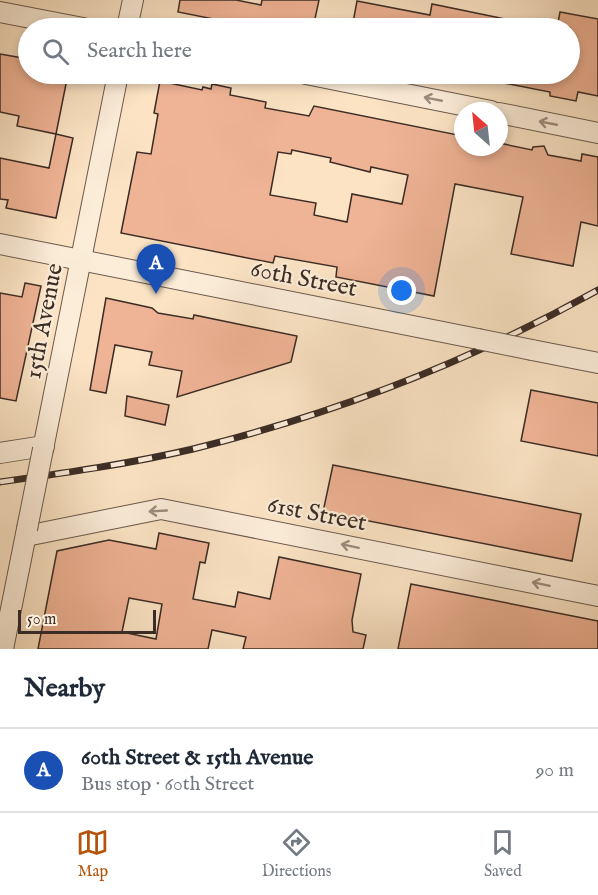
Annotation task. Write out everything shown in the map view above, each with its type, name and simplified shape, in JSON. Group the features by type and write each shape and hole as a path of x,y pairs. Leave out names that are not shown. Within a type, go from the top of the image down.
{"street":[{"path":"129,18 133,0"},
{"path":"0,12 31,18"},
{"name":"15th Avenue","path":"3,649 116,84"},
{"path":"356,84 454,104"},
{"path":"508,115 598,133"},
{"name":"60th Street","path":"0,244 598,363"},
{"path":"0,453 43,447"},
{"name":"61st Street","path":"27,533 161,509 598,596"}],"building":[{"path":"180,0 236,0 261,5 262,0 319,0 315,18 208,18 178,12"},
{"path":"357,1 430,15 432,4 500,18 354,18"},
{"path":"560,12 598,19 598,96 578,92 576,101 550,96 550,92 509,84 580,84 580,18 559,18"},
{"path":"0,54 18,57 18,84 66,84 56,134 17,126 19,116 0,112"},
{"path":"159,84 174,84 202,90 203,87 211,89 212,84 231,88 230,95 266,102 265,108 309,116 314,106 454,134 454,156 508,156 508,145 532,150 533,147 544,146 548,155 581,161 582,154 598,157 598,226 581,222 573,266 511,254 523,197 455,184 434,296 336,277 337,267 275,256 273,263 121,233 137,152 151,154 158,114 154,113","holes":["292,150 331,158 330,162 370,172 371,167 408,175 402,204 352,194 347,222 314,215 316,203 270,195 278,152 291,154"]},
{"path":"56,134 73,138 56,218 6,208 8,200 0,199 0,158 49,168"},
{"path":"25,283 41,286 16,401 0,398 0,293 22,297"},
{"path":"106,298 152,308 158,313 193,319 194,315 297,336 291,362 177,397 182,371 149,365 152,352 115,345 106,393 90,390"},
{"path":"531,390 598,403 598,456 521,441"},
{"path":"127,396 169,405 165,425 125,416"},
{"path":"333,465 581,514 572,561 323,512"},
{"path":"159,533 209,543 205,563 200,562 193,599 235,607 238,592 270,599 279,557 361,574 352,620 353,632 366,635 363,649 243,649 246,637 212,630 208,649 38,649 57,551 109,540 156,549","holes":["129,598 162,604 156,639 122,632"]},
{"path":"411,584 598,621 598,649 398,649"}],"railway":[{"path":"0,482 96,468 193,449 298,419 350,402 451,362 501,340 598,290"}],"place":[{"name":"60th Street & 15th Avenue","path":"156,294"}]}
